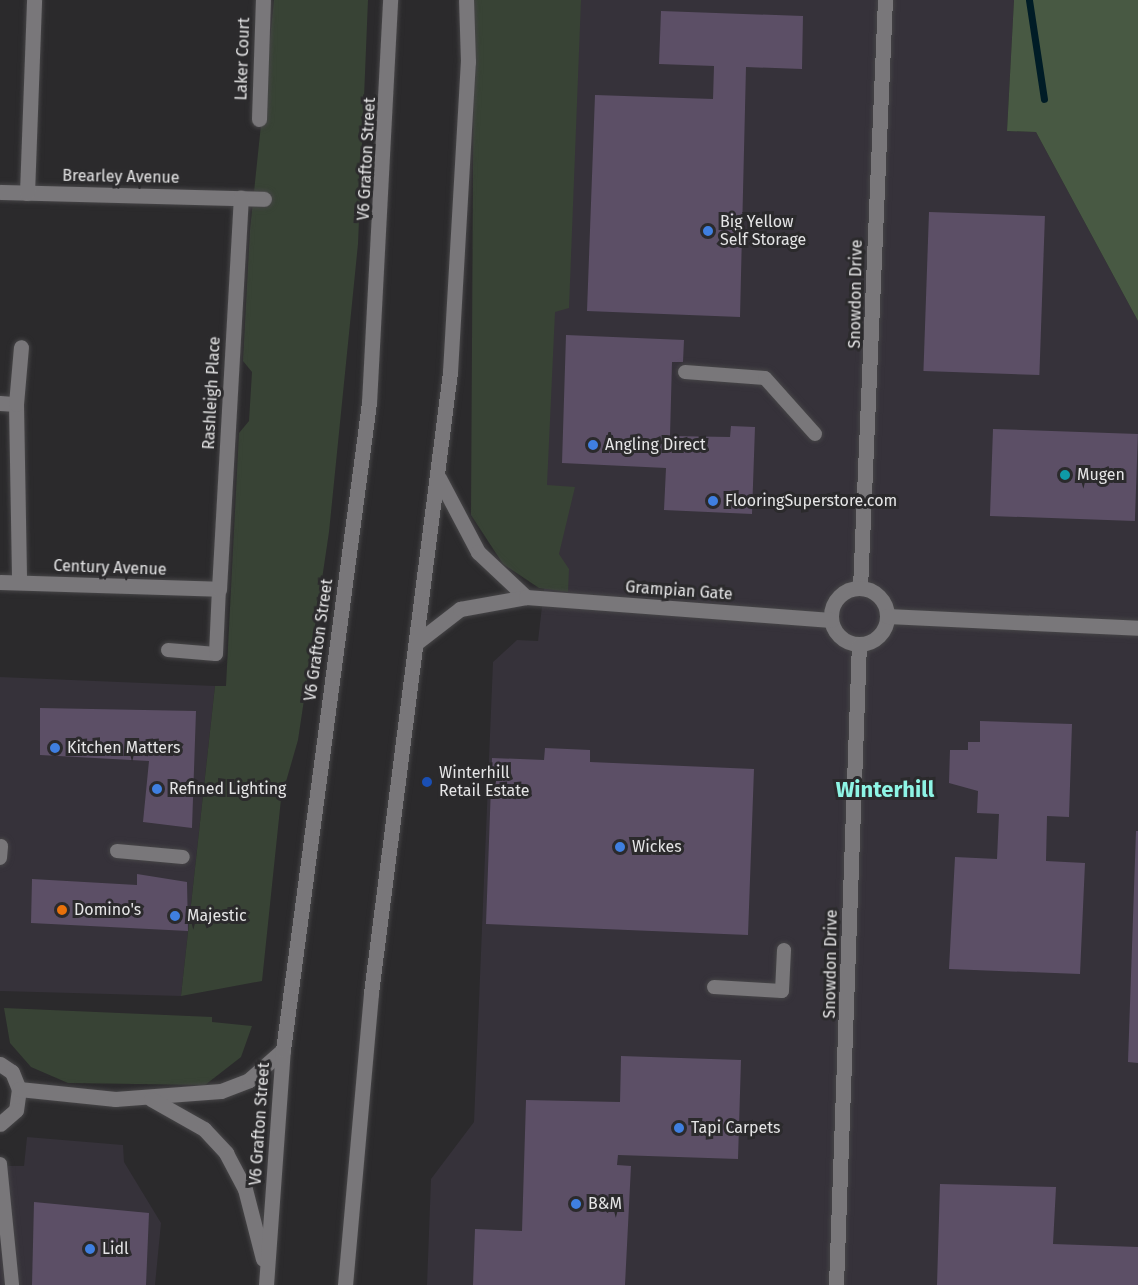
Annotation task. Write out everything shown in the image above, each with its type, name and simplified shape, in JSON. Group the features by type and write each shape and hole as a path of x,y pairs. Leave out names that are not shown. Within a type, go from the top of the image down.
{"street":[{"path":"27,193 33,0"},
{"name":"Laker Court","path":"259,119 263,0"},
{"name":"V6 Grafton Street","path":"267,1281 283,1050 369,404 390,0"},
{"path":"345,1285 370,993 439,478 458,262 468,62 466,0"},
{"name":"Snowdon Drive","path":"860,588 885,0"},
{"name":"Brearley Avenue","path":"0,192 264,199"},
{"name":"Rashleigh Place","path":"219,589 241,198"},
{"path":"19,582 16,404 21,347"},
{"path":"0,403 16,404"},
{"path":"439,478 478,552 526,597"},
{"name":"Century Avenue","path":"0,582 219,589"},
{"path":"860,588 882,599 887,616 876,639 859,644 836,632 831,620 839,595 860,588"},
{"name":"Grampian Gate","path":"416,643 460,609 526,597 831,620"},
{"path":"887,616 1138,628"},
{"name":"Snowdon Drive","path":"836,1285 859,644"},
{"path":"19,1089 150,1099 221,1091 249,1080 283,1050"},
{"path":"0,1064 19,1089 16,1110 0,1124"},
{"path":"150,1099 204,1129 226,1153 245,1189 267,1281"}],"lane":[{"path":"685,372 765,378 815,434"},
{"path":"168,650 216,654 219,589"},
{"path":"0,858 1,846"},
{"path":"117,851 183,857"},
{"path":"714,987 782,991 784,950"},
{"path":"0,1164 12,1285"}],"shaded area":[{"path":"555,0 1014,0 1007,131 1036,132 1138,321 1138,1285 427,1285 431,1179 474,1122 493,662 517,640 538,641 550,537 536,515"},
{"path":"0,677 215,686 181,996 0,991"},
{"path":"27,1137 123,1145 124,1162 161,1223 155,1285 0,1285 0,1166 24,1166"}],"green space":[{"path":"274,0 368,0 358,244 329,532 298,740 281,799 262,981 181,996 215,686 226,686 239,433 249,421 252,372 243,361 250,230"},
{"path":"474,0 581,0 569,308 555,312 547,485 575,487 559,554 569,569 568,592 539,588 503,564 471,515"},
{"path":"1014,0 1138,0 1138,321 1036,132 1007,131"},
{"path":"4,1008 212,1017 212,1022 252,1026 241,1057 205,1085 68,1083 31,1067 10,1043"}],"building":[{"path":"661,11 803,16 802,69 746,67 740,317 587,311 595,95 713,99 714,66 659,64"},
{"path":"929,212 1045,216 1039,375 923,371"},
{"path":"566,335 684,340 683,362 672,362 670,436 730,437 731,426 755,427 752,514 664,510 666,468 562,463"},
{"name":"Mugen","path":"993,429 1138,434 1135,521 990,516"},
{"path":"40,708 196,711 192,828 143,822 149,761 40,755"},
{"path":"980,721 1072,724 1069,817 1047,816 1046,861 1085,863 1080,974 949,969 955,857 997,859 999,814 977,813 978,791 949,783 950,750 968,750 968,742 980,742"},
{"name":"Wickes","path":"545,748 590,750 590,762 754,769 748,935 486,924 492,758 544,760"},
{"path":"1136,831 1138,831 1138,1063 1128,1062"},
{"path":"137,874 187,882 188,931 31,923 32,879 137,885"},
{"name":"B&M","path":"621,1056 741,1060 738,1159 618,1155 617,1165 631,1166 625,1285 473,1285 475,1229 522,1231 526,1100 620,1102"},
{"path":"940,1184 1056,1187 1053,1244 1138,1247 1138,1285 937,1285"},
{"name":"Lidl","path":"34,1202 149,1213 146,1285 32,1285"}],"waterway":[{"path":"1029,0 1044,99"}],"place":[{"name":"Big Yellow Self Storage","path":"708,231"},
{"name":"Angling Direct","path":"593,445"},
{"name":"Mugen","path":"1065,475"},
{"name":"FlooringSuperstore.com","path":"713,501"},
{"name":"Kitchen Matters","path":"55,748"},
{"name":"Winterhill Retail Estate","path":"427,782"},
{"name":"Refined Lighting","path":"157,789"},
{"name":"Wickes","path":"620,847"},
{"name":"Domino's","path":"62,910"},
{"name":"Majestic","path":"175,916"},
{"name":"Tapi Carpets","path":"679,1128"},
{"name":"B&M","path":"576,1204"},
{"name":"Lidl","path":"90,1249"}],"district":[{"name":"Winterhill","path":"885,790"}]}
